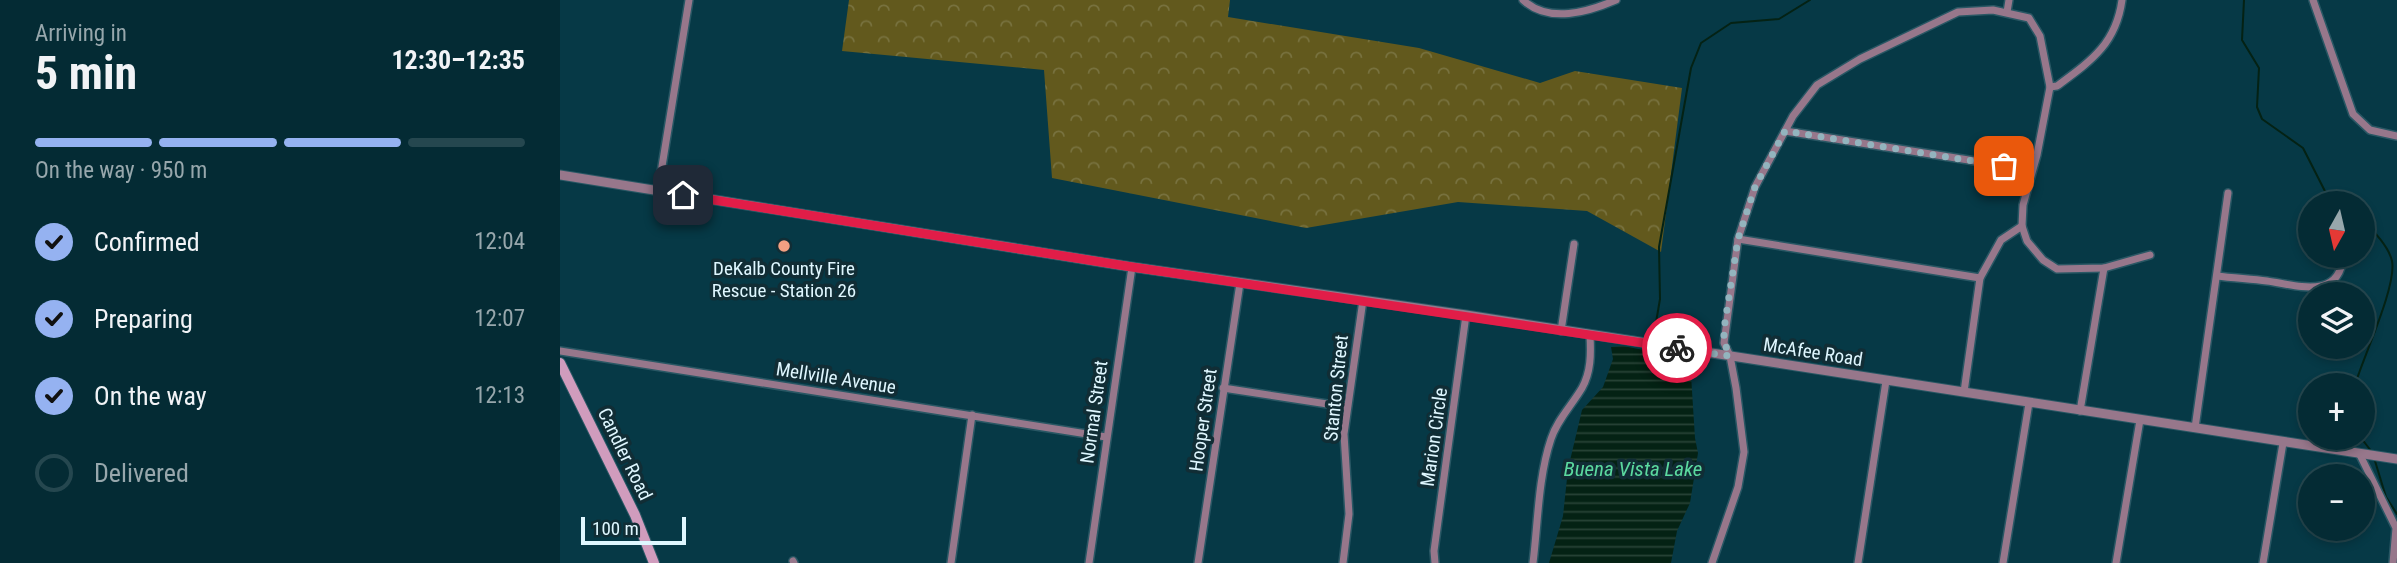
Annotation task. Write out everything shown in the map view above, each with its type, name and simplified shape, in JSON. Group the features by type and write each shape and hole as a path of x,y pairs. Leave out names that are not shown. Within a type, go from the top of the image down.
{"main road":[{"name":"Candler Road","path":"560,363 635,515 650,562"}],"street":[{"path":"658,191 690,0"},
{"path":"1523,0 1538,10 1580,13 1616,0"},
{"path":"2007,12 2009,0"},
{"path":"2050,87 2057,86 2090,62 2108,41 2118,23 2122,0"},
{"path":"2313,0 2353,114 2370,130 2397,136"},
{"path":"1712,563 1738,487 1744,452 1730,356 1724,342 1738,239 1755,187 1785,131 1817,85 1860,59 1958,12 1983,9 2029,18 2040,36 2050,87 2023,205 2022,226 2027,241 2043,260 2057,268 2104,268 2150,255"},
{"path":"1785,131 2032,170"},
{"name":"McAfee Road","path":"560,175 1132,267 1466,315 2397,459"},
{"path":"2194,428 2228,193"},
{"path":"1964,392 1980,278 2001,240 2022,226"},
{"path":"1738,239 1980,278"},
{"path":"1561,331 1574,244"},
{"name":"Normal Street","path":"1089,563 1132,267"},
{"path":"2080,411 2104,268"},
{"path":"2217,276 2307,288 2322,287 2333,280 2341,268"},
{"name":"Hooper Street","path":"1198,563 1240,283"},
{"name":"Stanton Street","path":"1343,563 1349,514 1345,433 1363,300"},
{"name":"Marion Circle","path":"1435,563 1434,551 1466,315"},
{"path":"1533,563 1544,464 1554,430 1586,379 1591,355 1590,335"},
{"name":"Mellville Avenue","path":"560,351 1106,437"},
{"path":"1858,563 1886,381"},
{"path":"1223,388 1347,407"},
{"path":"2003,563 2029,403"},
{"path":"951,563 972,415"},
{"path":"2116,563 2140,421"},
{"path":"2263,563 2283,443"},
{"path":"2360,455 2396,528 2393,563"}],"green space":[{"path":"849,0 1230,0 1228,17 1419,48 1540,83 1575,71 1682,88 1661,252 1587,211 1458,202 1306,228 1052,178 1044,70 842,51"}],"water":[{"name":"Buena Vista Lake","path":"1623,346 1690,359 1698,453 1690,503 1677,531 1671,563 1549,563 1563,516 1568,469 1582,410 1603,387 1613,359 1611,347"}],"waterway":[{"path":"1653,340 1660,299 1659,247 1691,68 1701,43 1731,23 1779,19 1810,0"},
{"path":"2244,0 2242,40 2259,68 2257,107 2262,119 2303,148 2325,191"},
{"path":"2359,373 2385,304 2392,272 2390,256 2375,233"},
{"path":"2375,461 2386,497 2397,514"}],"way so far":[{"path":"1677,348 1730,356 1724,342 1724,329 1738,239 1755,187 1785,131 2004,166"}],"place":[{"name":"DeKalb County Fire Rescue - Station 26","path":"784,246"}],"route":[{"path":"683,195 1132,267 1677,348"}]}
